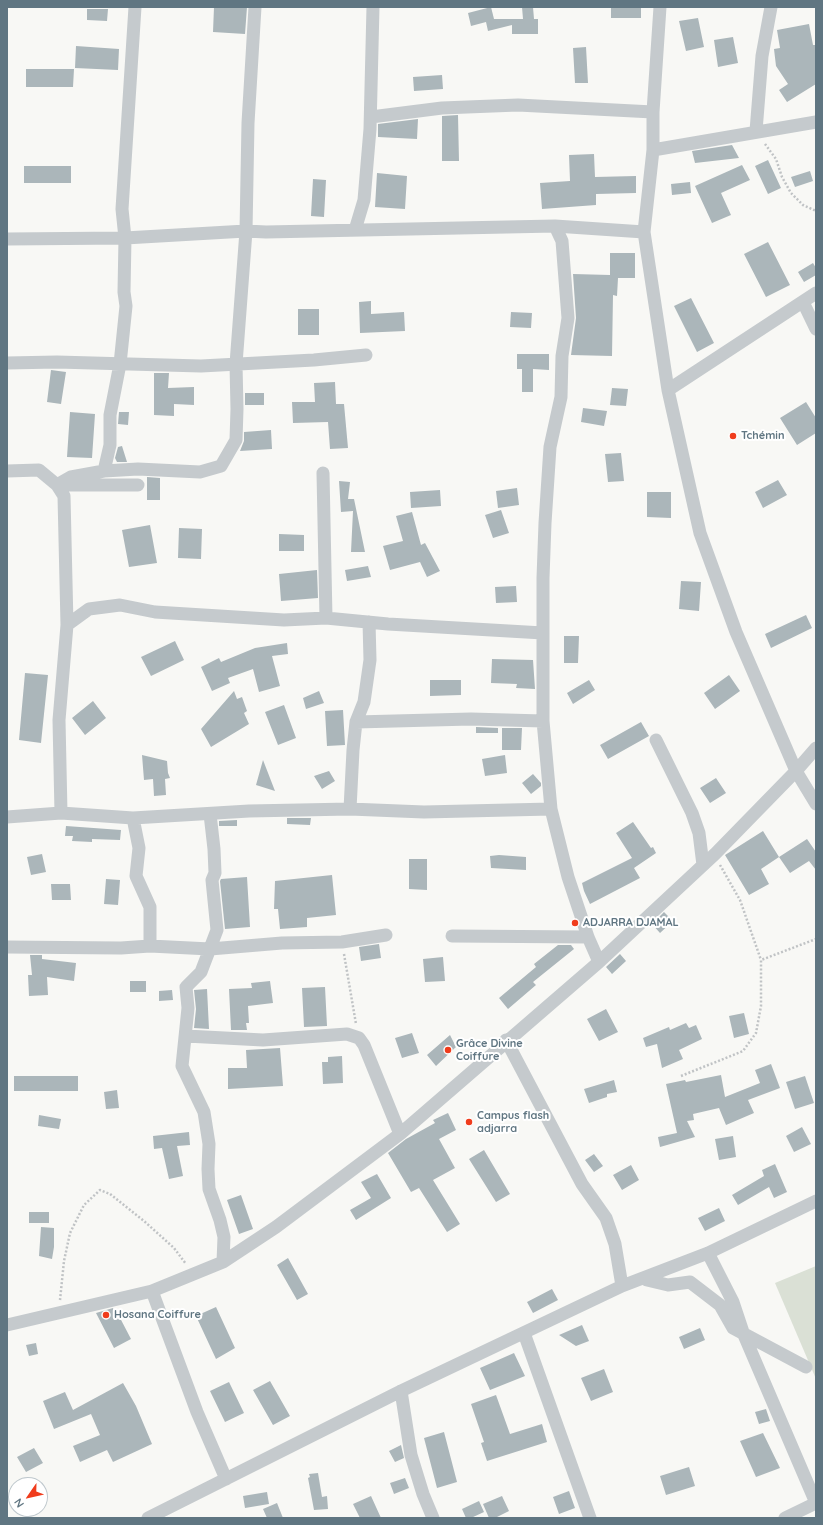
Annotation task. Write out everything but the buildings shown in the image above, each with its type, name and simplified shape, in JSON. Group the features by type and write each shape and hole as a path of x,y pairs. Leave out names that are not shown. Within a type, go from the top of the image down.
{"street":[{"path":"104,471 110,445 110,415 120,364 126,306 124,292 126,238 122,209 135,7"},
{"path":"57,485 71,477 104,471 138,469 200,472 221,466 236,440 236,364 246,231 248,123 256,7"},
{"path":"355,230 364,200 371,117 373,7"},
{"path":"660,7 652,112 653,150 644,232 668,390 700,533 736,632 796,771 816,804"},
{"path":"756,131 762,56 771,7"},
{"path":"371,117 442,108 518,105 652,112"},
{"path":"653,150 756,131 816,122"},
{"path":"7,239 126,238 246,231 266,232 554,226 644,232"},
{"path":"554,226 562,241 568,318 562,356 561,397 550,447 544,523 543,721 551,809 568,877 588,937 599,962"},
{"path":"668,390 816,293"},
{"path":"803,302 816,329"},
{"path":"7,363 57,362 201,366 314,360 366,355"},
{"path":"7,470 39,470 57,485 64,496 67,625 59,720 62,768 61,813"},
{"path":"323,473 326,618"},
{"path":"57,485 138,485"},
{"path":"67,625 89,609 120,606 155,612 284,620 326,618 543,633"},
{"path":"350,809 356,722 364,702 370,660 369,622"},
{"path":"356,722 472,718 543,721"},
{"path":"656,740 692,813 701,845 703,865"},
{"path":"7,1325 152,1291 223,1262 276,1227 400,1134 506,1040 599,962 715,854 796,771 816,748"},
{"path":"7,817 61,813 133,818 350,809 424,812 551,809"},
{"path":"210,814 215,873 212,880 217,930 201,972 186,987 188,1008 182,1066 204,1112 209,1144 209,1189 220,1220 224,1237 223,1262"},
{"path":"133,818 139,848 136,876 150,907 150,946"},
{"path":"7,947 121,948 150,946 210,949 282,943 342,942 386,935"},
{"path":"452,936 588,937"},
{"path":"186,1036 263,1040 347,1034 359,1038 364,1045 400,1134"},
{"path":"506,1040 582,1184 606,1218 615,1244 622,1286"},
{"path":"148,1518 401,1391 622,1286 708,1253 816,1201"},
{"path":"708,1253 733,1302 744,1335 816,1503 785,1518"},
{"path":"644,1278 647,1280 668,1284 690,1282 720,1305 733,1328 806,1367"},
{"path":"152,1291 197,1412 226,1479"},
{"path":"524,1333 590,1518"},
{"path":"401,1391 411,1455 423,1494 433,1518"}],"path":[{"path":"756,131 776,159 782,177 791,193 803,205 816,211"},
{"path":"681,1076 742,1050 756,1033 761,1006 761,960 740,900 715,854"},
{"path":"761,960 816,939"},
{"path":"342,942 359,1038"},
{"path":"58,1312 64,1261 70,1233 84,1205 100,1190 110,1194 144,1221 174,1248 194,1274"}],"shaded area":[{"path":"816,1266 816,1379 775,1283"}],"place":[{"name":"Tchémin","path":"733,436"},
{"name":"ADJARRA DJAMAL","path":"575,923"},
{"name":"Grâce Divine Coiffure","path":"448,1050"},
{"name":"Campus flash adjarra","path":"469,1122"},
{"name":"Hosana Coiffure","path":"106,1315"}]}
